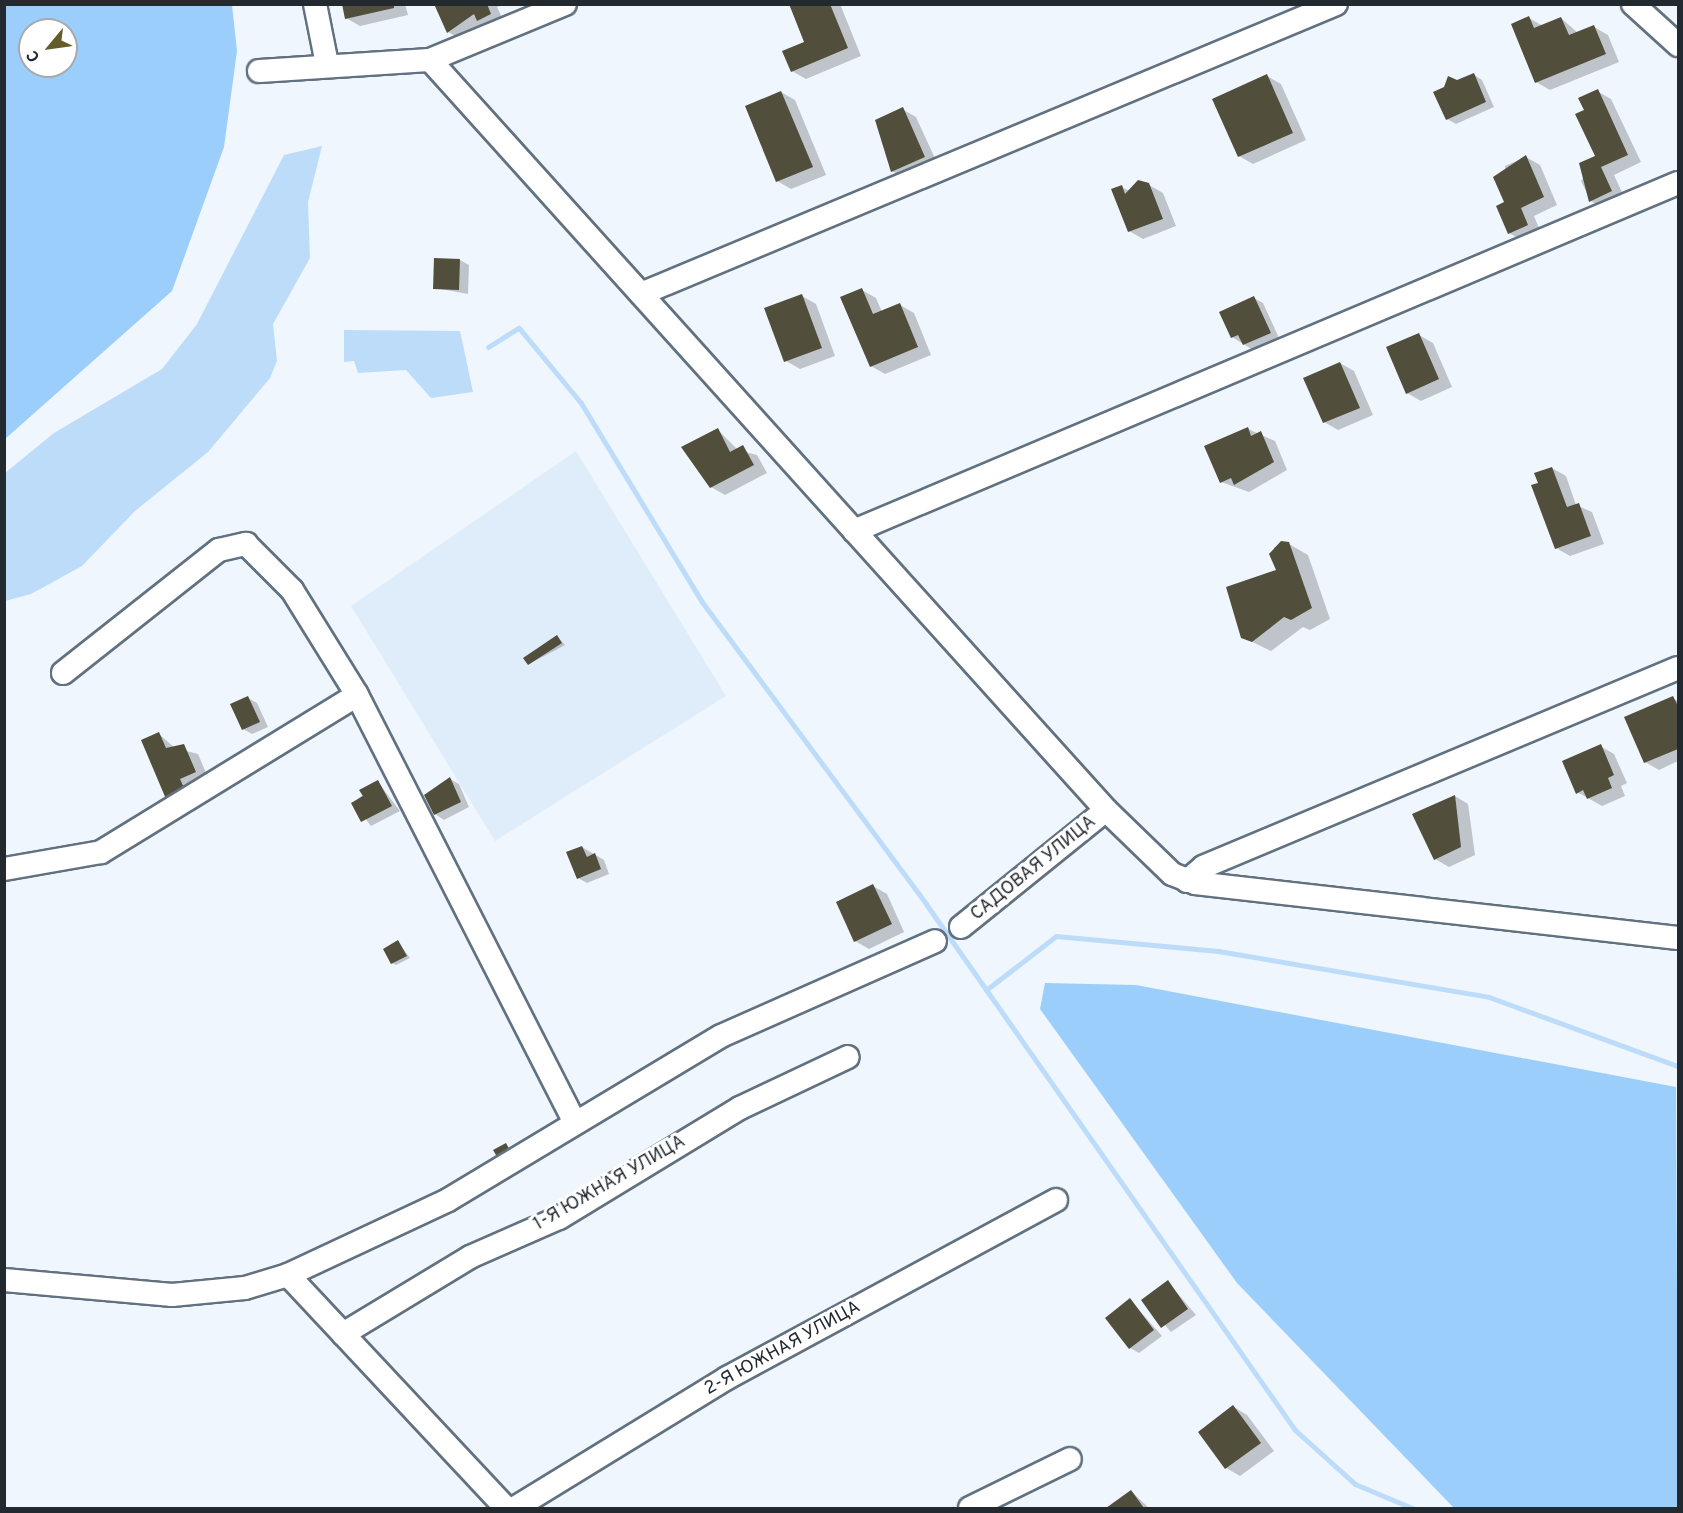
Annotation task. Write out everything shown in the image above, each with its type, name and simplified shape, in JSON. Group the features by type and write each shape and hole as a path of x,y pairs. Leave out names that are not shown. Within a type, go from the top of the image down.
{"street":[{"path":"315,4 327,64"},
{"path":"258,71 327,64 430,60 565,4"},
{"path":"641,294 1336,4"},
{"path":"1633,4 1678,45"},
{"path":"430,60 1106,810 1162,866 1187,881 1678,938"},
{"path":"854,531 1678,183"},
{"path":"63,672 219,550 246,544 292,590 357,695 574,1120"},
{"path":"1187,881 1203,867 1678,668"},
{"path":"4,869 101,852 357,695"},
{"name":"САДОВАЯ УЛИЦА","path":"961,927 1106,810"},
{"path":"4,1280 172,1295 245,1288 288,1275 448,1200 531,1153 574,1120 721,1036 935,941"},
{"name":"1-Я ЮЖНАЯ УЛИЦА","path":"343,1334 470,1257 559,1218 740,1108 848,1057"},
{"name":"2-Я ЮЖНАЯ УЛИЦА","path":"515,1509 727,1378 1056,1200"},
{"path":"288,1275 506,1509"},
{"path":"970,1509 1070,1459"}],"shaded area":[{"path":"5,4 232,5 237,51 224,147 172,291 5,439"},
{"path":"322,146 308,202 310,258 273,324 277,361 270,378 208,452 135,511 82,566 31,594 5,601 5,473 54,433 162,369 197,324 284,155"},
{"path":"344,330 460,331 473,392 431,398 406,370 358,373 354,361 344,362"},
{"path":"576,451 726,696 495,841 351,606"},
{"path":"1045,983 1136,985 1676,1087 1678,1508 1454,1508 1237,1283 1040,1009"}],"building":[{"path":"342,4 394,4 394,8 345,19"},
{"path":"434,4 487,4 491,14 477,21 474,14 447,33"},
{"path":"789,4 830,4 848,48 791,72 782,51 804,42"},
{"path":"1529,16 1534,28 1561,17 1569,35 1594,25 1606,54 1535,83 1511,24"},
{"path":"1474,73 1486,102 1446,120 1433,92 1444,87 1448,76 1457,80"},
{"path":"1267,74 1293,133 1238,157 1212,99"},
{"path":"1598,89 1628,155 1601,167 1612,191 1589,202 1579,163 1595,156 1575,114 1584,110 1578,98"},
{"path":"781,91 813,167 776,182 745,106"},
{"path":"903,107 925,157 891,172 875,120"},
{"path":"1526,155 1544,197 1521,208 1528,225 1508,234 1496,206 1504,202 1493,177"},
{"path":"1138,180 1149,183 1163,219 1128,232 1111,189 1122,185 1125,194"},
{"path":"434,258 460,259 459,290 433,289"},
{"path":"862,288 873,314 900,303 918,347 870,367 840,297"},
{"path":"802,294 822,348 784,362 764,308"},
{"path":"1254,296 1271,333 1243,345 1238,335 1231,338 1219,312"},
{"path":"1419,333 1439,379 1406,394 1386,347"},
{"path":"1340,362 1360,408 1323,423 1303,378"},
{"path":"1248,427 1251,436 1261,431 1274,462 1234,485 1231,478 1220,483 1204,446"},
{"path":"718,428 730,452 743,445 754,465 710,488 681,447"},
{"path":"1552,467 1567,507 1579,503 1591,536 1555,549 1531,485 1538,483 1534,473"},
{"path":"1281,541 1289,542 1312,608 1291,620 1284,617 1252,642 1241,638 1226,587 1276,570 1269,554"},
{"path":"557,635 562,643 528,665 523,658"},
{"path":"248,696 260,722 242,730 230,704"},
{"path":"1673,696 1678,706 1678,749 1644,763 1624,717"},
{"path":"159,732 166,748 184,744 196,772 180,779 185,790 166,799 141,740"},
{"path":"1601,744 1614,775 1608,778 1612,788 1587,799 1583,790 1576,794 1562,761"},
{"path":"450,777 461,802 434,815 424,795"},
{"path":"378,780 392,806 361,822 351,803 363,796 359,790"},
{"path":"1455,795 1461,847 1434,860 1412,814"},
{"path":"582,846 587,857 595,853 601,869 577,879 566,852"},
{"path":"873,884 892,924 854,942 836,902"},
{"path":"398,940 407,956 391,964 383,949"},
{"path":"506,1143 514,1158 502,1165 493,1150"},
{"path":"1168,1280 1188,1309 1161,1328 1141,1300"},
{"path":"1130,1298 1154,1330 1129,1349 1105,1318"},
{"path":"1233,1405 1261,1443 1225,1469 1198,1432"},
{"path":"1131,1490 1144,1508 1106,1508"}],"waterway":[{"path":"488,347 519,328 581,403 702,602 926,904 1295,1430 1355,1484 1412,1508"},
{"path":"986,990 1056,936 1218,951 1489,997 1678,1066"}]}
